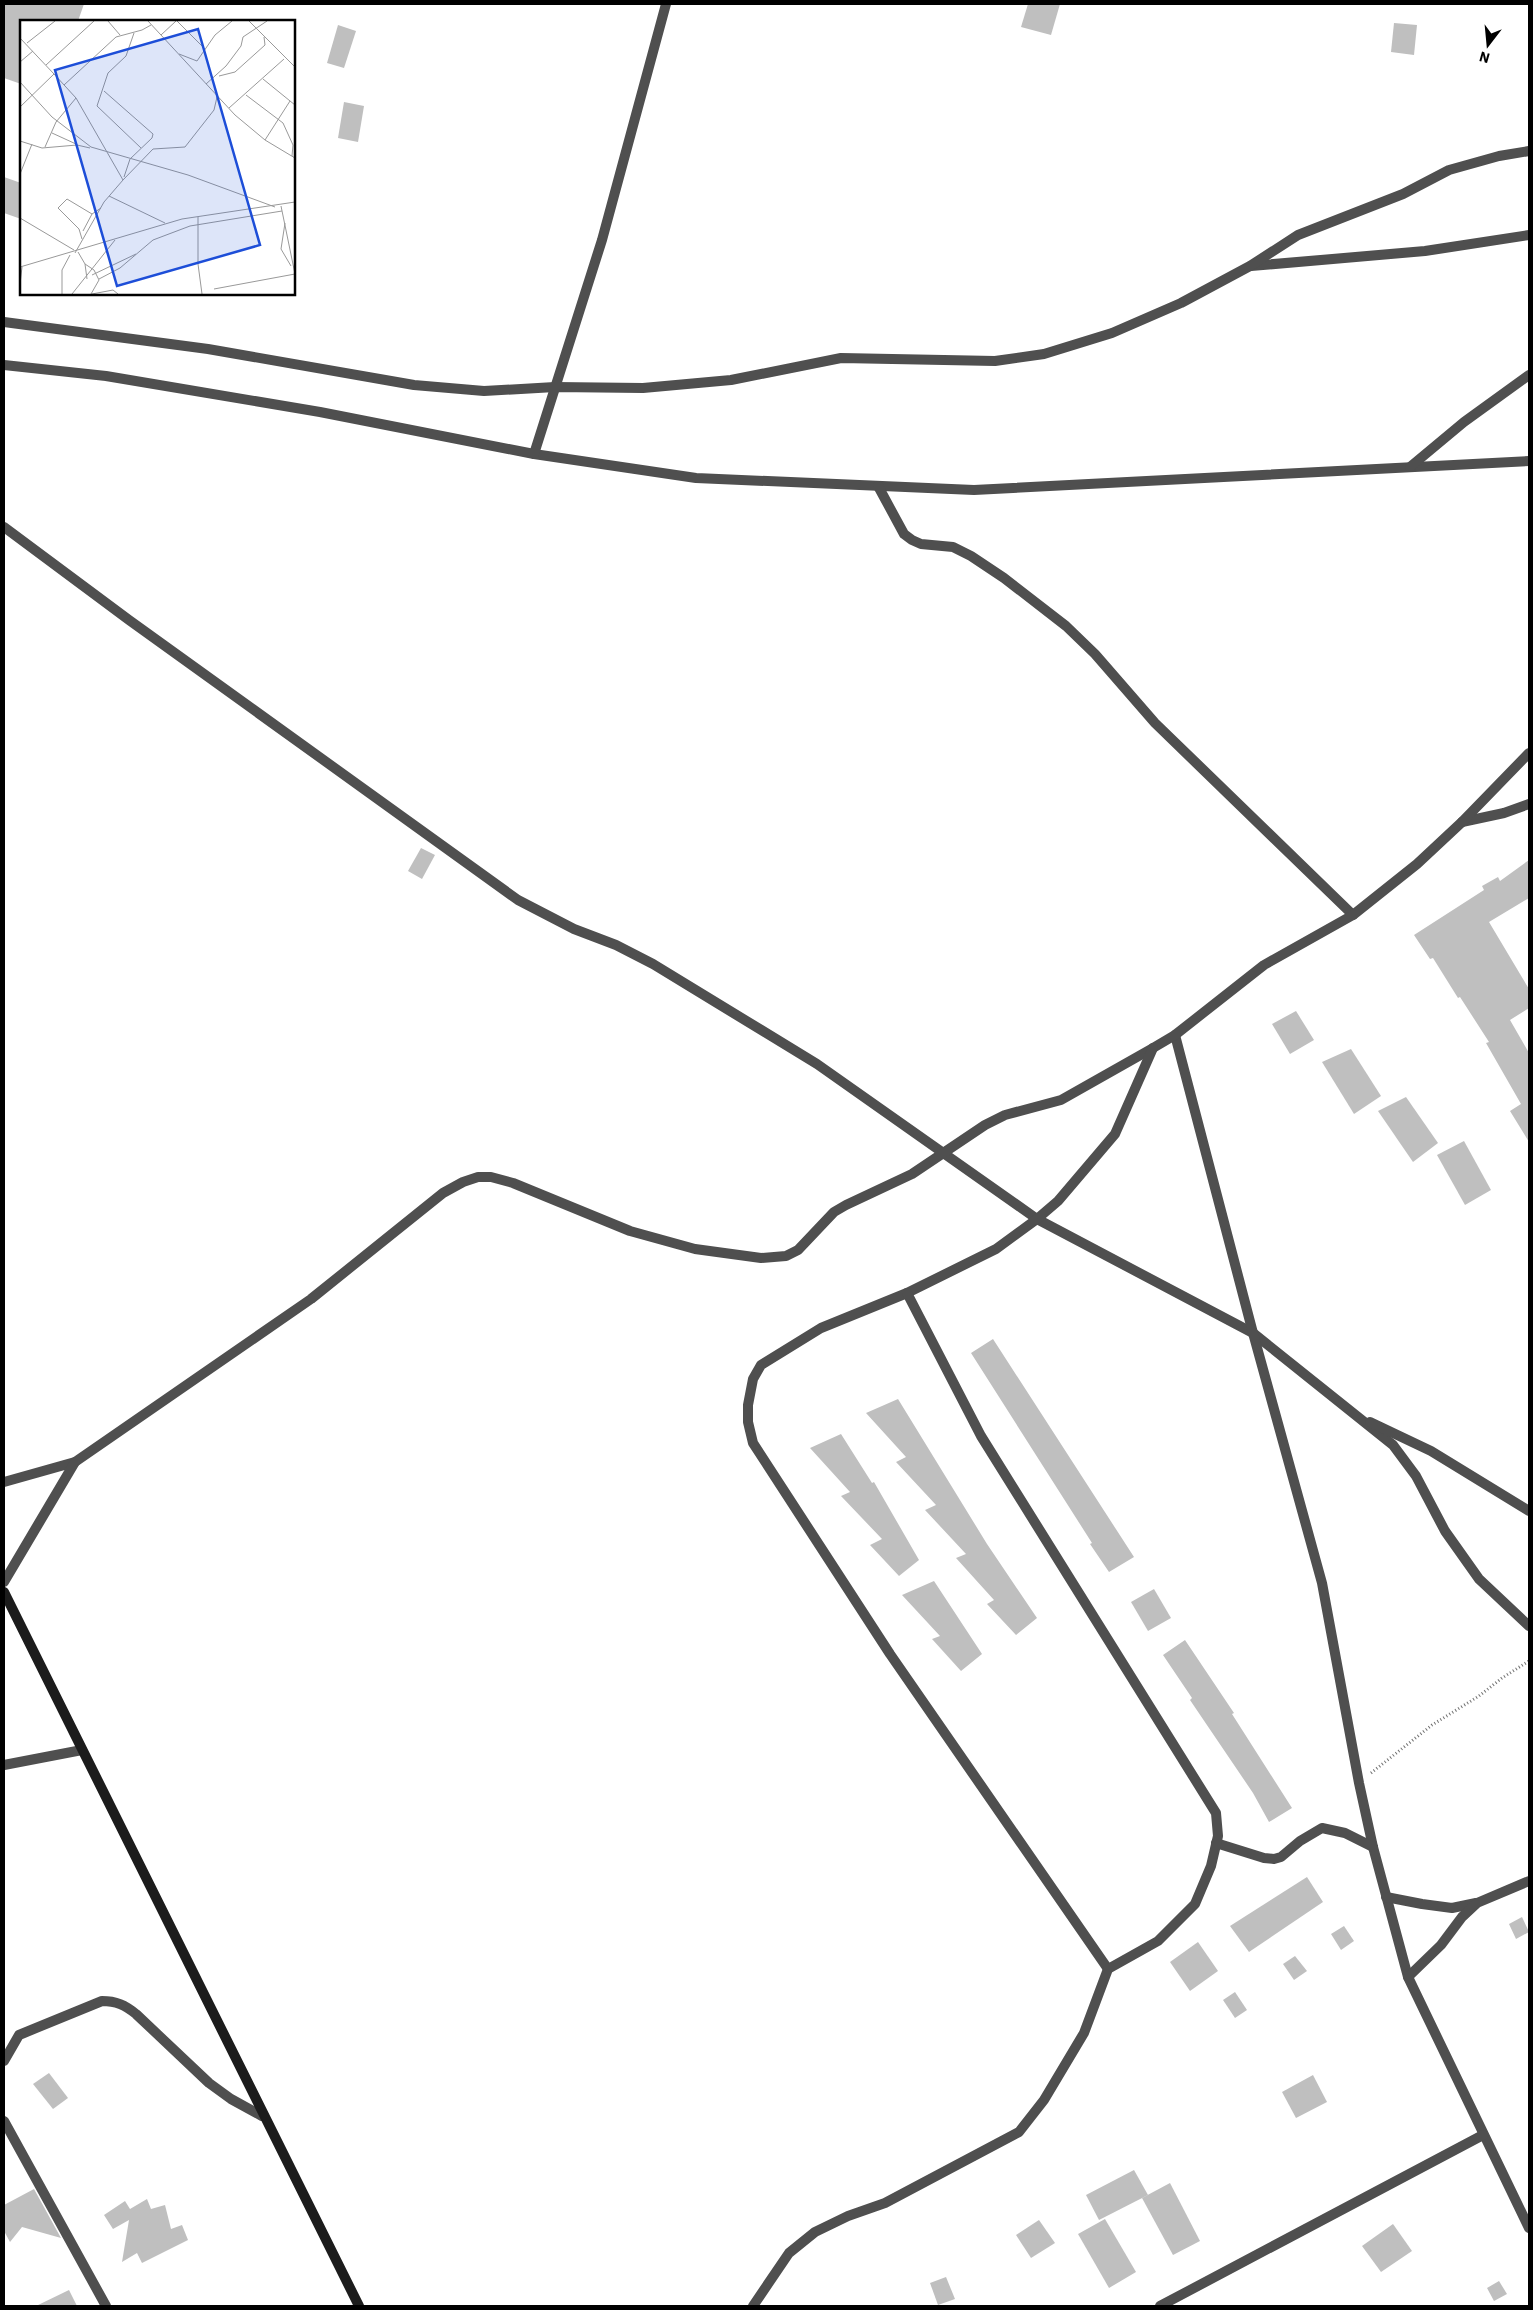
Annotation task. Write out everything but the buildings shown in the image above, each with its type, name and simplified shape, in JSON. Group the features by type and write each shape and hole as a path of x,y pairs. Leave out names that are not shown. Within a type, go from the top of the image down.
{"main road":[{"path":"4,1592 262,2116 359,2306"}],"street":[{"path":"534,454 602,240 666,4"},
{"path":"4,322 208,349 414,385 484,391 555,387 643,388 731,380 841,358 995,361 1044,354 1112,333 1181,303 1250,266 1298,235 1403,194 1449,170 1499,156 1529,151"},
{"path":"1250,266 1425,251 1529,235"},
{"path":"4,364 106,376 310,410 534,454 696,478 974,490 1529,461"},
{"path":"1410,467 1464,422 1529,375"},
{"path":"878,486 904,534 912,540 922,544 953,547 972,556 1066,626 1095,654 1155,723 1353,915"},
{"path":"4,527 129,620 518,900 574,929 616,945 653,964 818,1064 1037,1219 1253,1333 1393,1445 1416,1476 1445,1530 1480,1579 1529,1626"},
{"path":"4,1482 75,1462 311,1299 443,1193 463,1182 478,1177 491,1177 513,1183 630,1231 695,1249 761,1258 786,1256 798,1250 834,1212 912,1174 1005,1115 1061,1100 1153,1048 1175,1035 1264,965 1353,915 1411,869 1462,822 1529,753"},
{"path":"1462,822 1504,813 1529,804"},
{"path":"1175,1035 1253,1333 1322,1583 1359,1783 1373,1846 1408,1977 1529,2228"},
{"path":"1108,1969 890,1654 753,1443 748,1422 748,1405 753,1379 761,1365 821,1328 907,1293 996,1249 1058,1201 1115,1134 1153,1048"},
{"path":"753,2306 789,2253 815,2232 848,2216 885,2204 1018,2132 1044,2100 1084,2033 1108,1969 1158,1941 1195,1904 1211,1866 1218,1836 1216,1813 981,1436 907,1293"},
{"path":"1351,1412 1431,1452 1528,1511"},
{"path":"4,1582 75,1462"},
{"path":"4,1766 82,1750"},
{"path":"1216,1843 1264,1858 1274,1859 1281,1857 1300,1840 1322,1828 1345,1832 1373,1846"},
{"path":"1386,1897 1452,1908 1476,1903 1529,1881"},
{"path":"1408,1977 1441,1945 1462,1917 1476,1903"},
{"path":"4,2061 19,2036 102,2001 114,2001 126,2005 209,2083 231,2100 262,2116"},
{"path":"4,2121 106,2306"},
{"path":"1160,2306 1483,2135"}],"path":[{"path":"1359,1783 1432,1725 1529,1661"}]}
